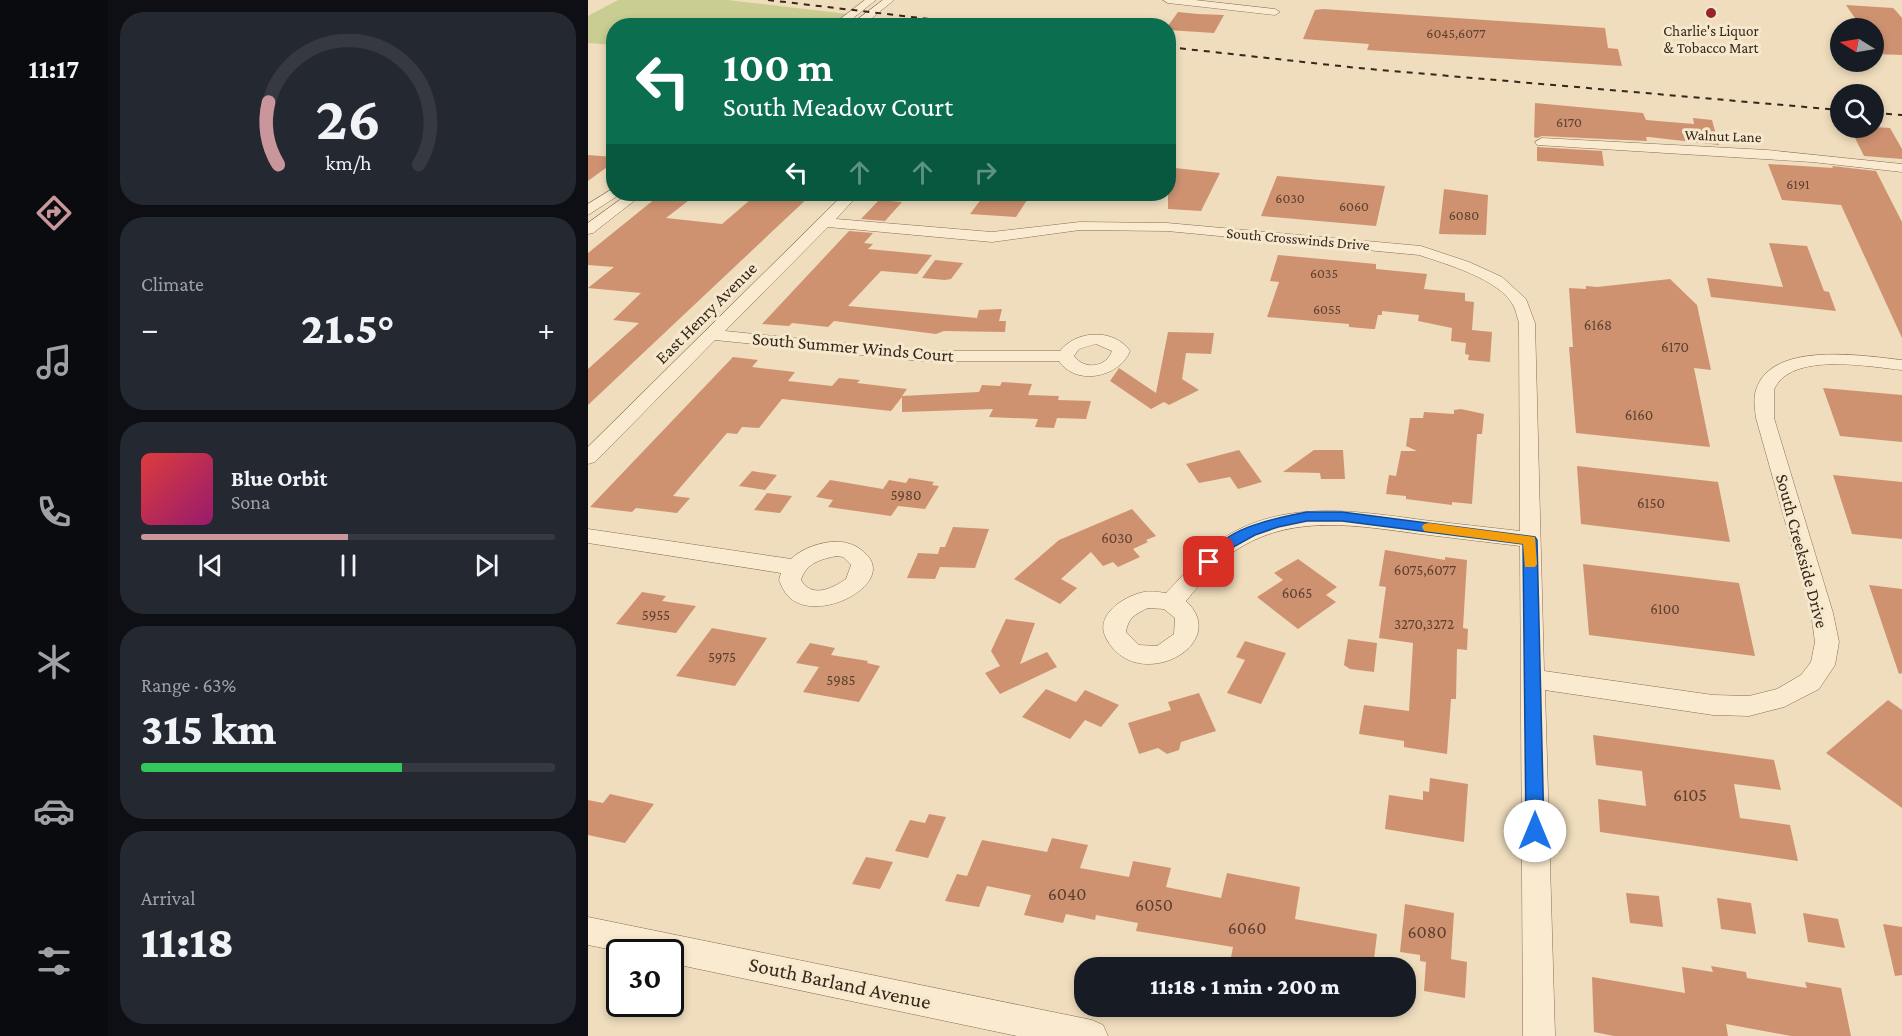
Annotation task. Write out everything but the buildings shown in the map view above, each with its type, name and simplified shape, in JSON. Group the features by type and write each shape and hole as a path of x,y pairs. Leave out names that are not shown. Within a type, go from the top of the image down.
{"street":[{"path":"846,18 870,0"},
{"path":"866,18 890,0"},
{"path":"1168,0 1275,12"},
{"name":"Walnut Lane","path":"1542,142 1800,156 1902,168"},
{"path":"588,211 606,198"},
{"path":"588,230 627,201"},
{"name":"East Henry Avenue","path":"588,458 845,201"},
{"name":"South Crosswinds Drive","path":"824,222 992,237 1080,226 1167,227 1421,251 1463,265 1496,280 1520,302 1527,323 1539,1036"},
{"name":"South Summer Winds Court","path":"712,335 921,356 1065,356"},
{"name":"South Creekside Drive","path":"1533,679 1713,705 1749,706 1785,697 1810,682 1823,665 1827,642 1822,613 1765,418 1763,400 1767,383 1781,371 1801,363 1822,359 1902,365"},
{"path":"1171,603 1230,543 1250,532 1275,523 1307,516 1342,517 1530,540"},
{"path":"588,536 795,567"},
{"name":"South Barland Avenue","path":"588,931 1092,1036"}],"green space":[{"path":"618,0 727,0 848,14 843,18 606,18 606,44 588,43 588,16"}],"railway":[{"path":"768,0 920,18"},
{"path":"1176,48 1358,68 1830,109"},
{"path":"1884,114 1902,115"}],"slow traffic":[{"path":"1429,527 1530,540 1530,564"}],"place":[{"name":"Charlie's Liquor & Tobacco Mart","path":"1711,13"}],"route":[{"path":"1209,562 1230,543 1250,532 1275,523 1307,516 1342,517 1530,540 1535,831"}]}
